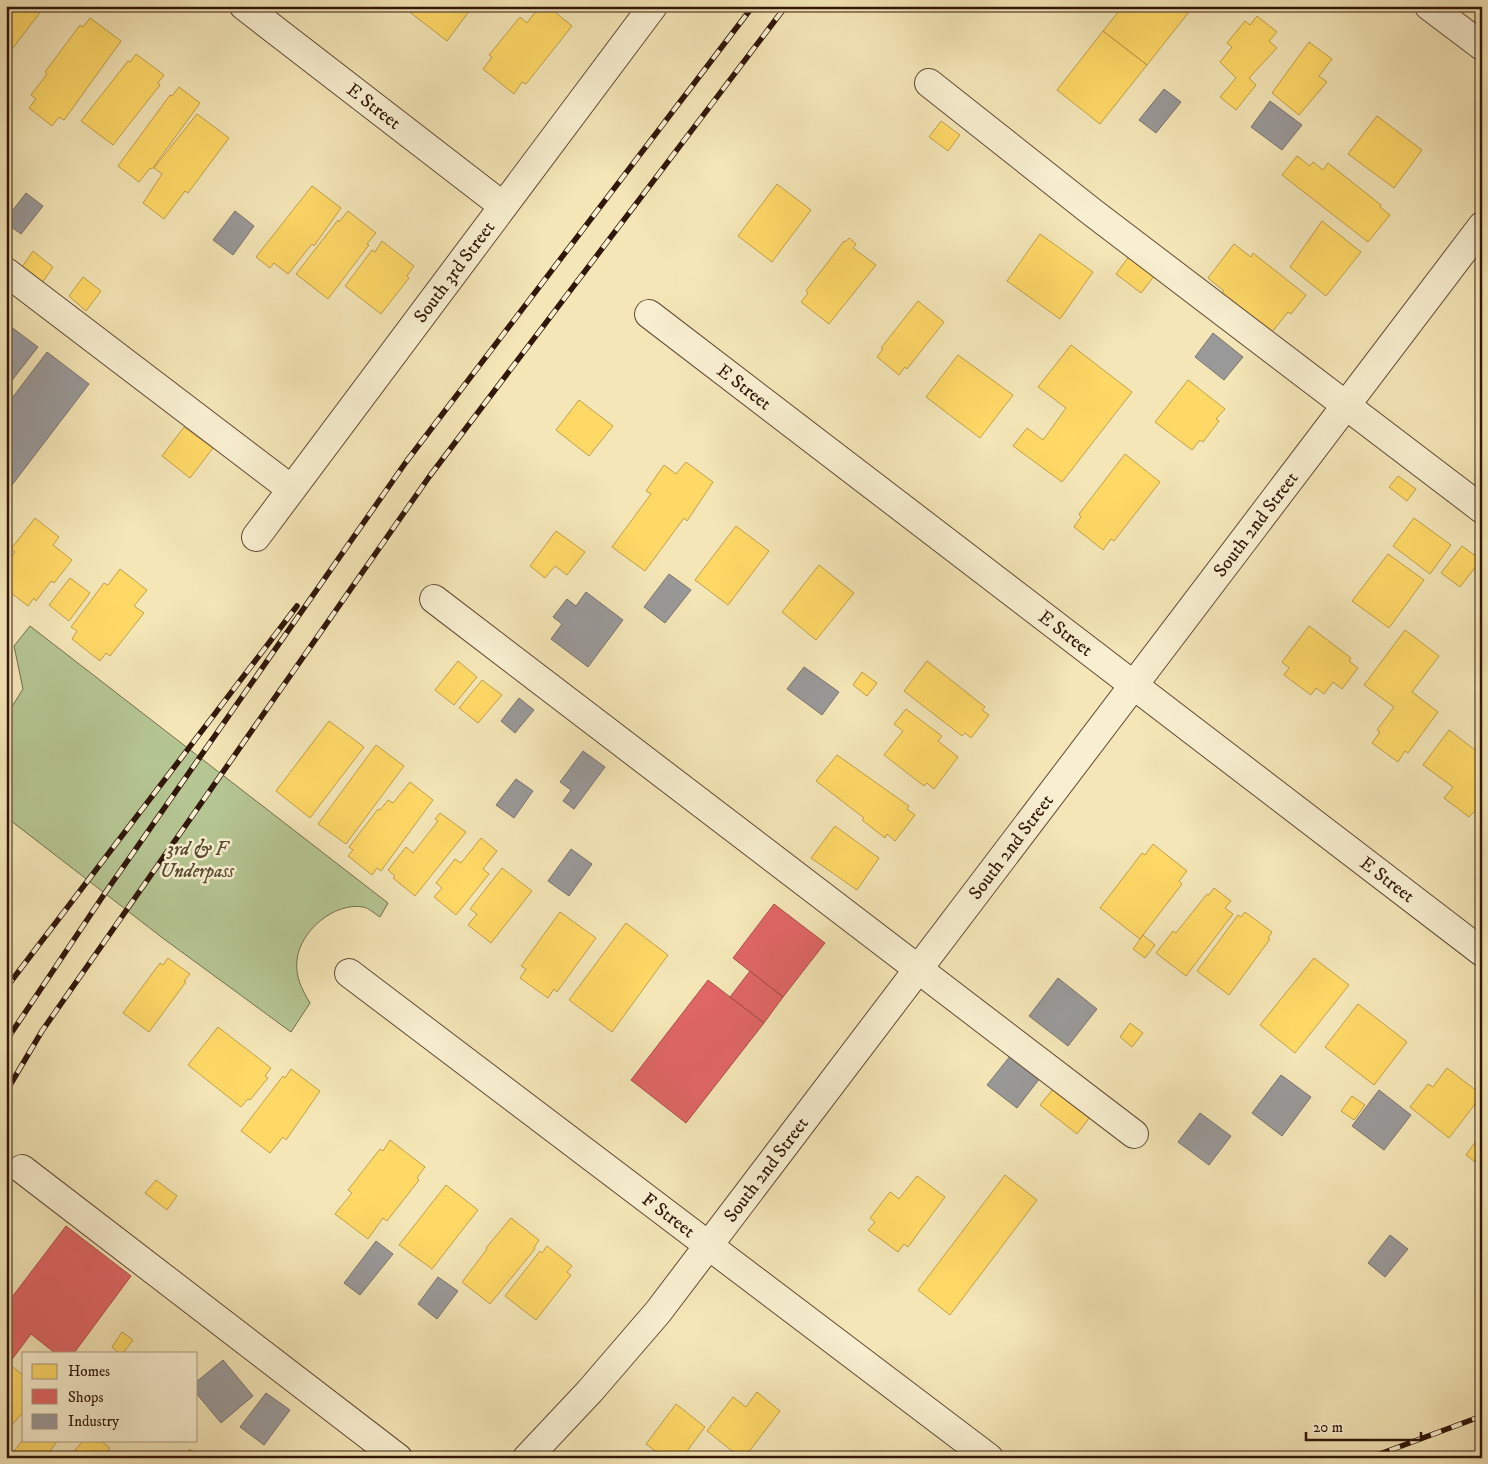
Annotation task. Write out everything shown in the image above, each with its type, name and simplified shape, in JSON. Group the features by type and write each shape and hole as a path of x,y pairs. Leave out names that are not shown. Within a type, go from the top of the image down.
{"street":[{"name":"E Street","path":"244,6 503,206"},
{"name":"South 3rd Street","path":"256,537 653,6"},
{"path":"1429,6 1482,46"},
{"path":"929,83 1482,509"},
{"name":"South 2nd Street","path":"527,1458 658,1312 1482,226"},
{"path":"6,272 291,489"},
{"name":"E Street","path":"649,314 1482,952"},
{"path":"434,599 1134,1134"},
{"name":"F Street","path":"349,974 989,1458"},
{"path":"22,1169 398,1458"}],"green space":[{"name":"3rd & F Underpass","path":"30,626 388,903 380,917 363,907 341,909 320,921 304,939 297,960 297,972 304,993 310,1003 291,1032 164,939 6,817 6,716 23,689 14,646"}],"building: Homes":[{"path":"6,6 45,6 6,57"},
{"path":"410,6 473,6 447,41 407,10"},
{"path":"540,6 549,10 550,8 572,26 526,84 522,82 514,94 483,69 492,57 489,55 520,17 527,23"},
{"path":"1123,6 1189,6 1192,8 1147,65 1103,31"},
{"path":"1257,16 1277,32 1269,41 1277,48 1249,78 1256,85 1236,110 1220,97 1236,78 1220,62 1232,47 1227,43 1245,21 1250,25"},
{"path":"90,18 121,41 64,120 59,117 52,126 29,108 36,99 31,95 47,74 45,72 80,25 83,27"},
{"path":"1103,31 1147,65 1100,124 1057,90"},
{"path":"1309,42 1332,59 1319,76 1327,82 1299,115 1272,93"},
{"path":"136,54 164,75 158,83 160,85 113,145 81,121 128,61 130,62"},
{"path":"179,87 200,103 152,169 150,168 139,182 118,166 170,95 172,96"},
{"path":"197,114 229,138 188,193 185,191 164,219 143,203 162,174 154,168"},
{"path":"1377,116 1422,150 1394,188 1348,154"},
{"path":"941,121 960,135 948,151 929,137"},
{"path":"1297,156 1310,166 1313,162 1323,170 1328,163 1381,205 1380,207 1390,215 1368,242 1282,175"},
{"path":"777,184 811,210 772,262 738,236"},
{"path":"312,186 341,208 314,246 312,244 288,274 274,263 270,268 256,257"},
{"path":"348,211 376,233 328,299 296,274 338,220 339,222"},
{"path":"1322,221 1361,252 1326,296 1290,267"},
{"path":"1040,234 1093,272 1060,319 1007,281"},
{"path":"849,238 856,244 853,248 876,265 829,324 801,302 808,293 806,291 844,241"},
{"path":"382,241 414,266 407,276 409,278 381,314 345,286 372,250 375,252"},
{"path":"1234,244 1251,257 1253,253 1306,295 1291,314 1288,312 1272,332 1222,293 1224,291 1208,278"},
{"path":"33,251 53,267 42,283 22,267"},
{"path":"1130,255 1155,275 1141,293 1116,274"},
{"path":"83,277 101,291 86,311 69,296"},
{"path":"918,301 944,322 907,369 905,367 899,375 877,357 883,349 881,348"},
{"path":"1071,345 1132,392 1062,482 1013,446 1027,428 1043,440 1066,408 1038,387"},
{"path":"958,355 1013,395 980,438 926,397"},
{"path":"1188,380 1225,409 1216,419 1219,421 1203,442 1200,440 1192,450 1155,422"},
{"path":"579,400 613,426 589,456 556,430"},
{"path":"184,427 213,448 190,478 162,456"},
{"path":"1125,454 1160,482 1114,541 1111,539 1103,550 1074,527 1081,517 1079,514"},
{"path":"686,462 713,482 687,521 684,518 645,571 612,547 651,494 646,491 664,465 676,474"},
{"path":"1398,476 1416,489 1407,501 1389,487"},
{"path":"35,518 59,537 53,545 72,560 54,583 51,581 36,601 34,598 28,606 6,589 6,564 15,552 11,549"},
{"path":"1414,518 1451,545 1430,574 1393,546"},
{"path":"736,526 769,551 728,605 695,580"},
{"path":"556,531 585,552 567,575 555,566 545,578 530,566"},
{"path":"1462,546 1481,560 1460,587 1441,573"},
{"path":"1388,554 1424,580 1389,628 1352,601"},
{"path":"819,565 854,593 816,640 782,612"},
{"path":"120,569 147,590 134,606 144,613 110,656 106,653 100,661 72,639 77,631 71,627 104,583 108,585"},
{"path":"70,578 90,593 69,621 49,605"},
{"path":"1309,626 1351,658 1349,661 1358,668 1342,689 1333,682 1324,694 1316,688 1311,695 1284,675 1289,668 1282,662"},
{"path":"1405,630 1439,656 1412,692 1438,712 1408,753 1405,751 1398,762 1372,743 1380,732 1377,730 1394,707 1364,685"},
{"path":"458,661 477,677 454,705 435,690"},
{"path":"927,661 985,707 982,710 989,715 971,738 965,733 962,736 904,691"},
{"path":"862,672 877,683 867,696 853,685"},
{"path":"482,680 502,695 478,723 459,708"},
{"path":"906,709 942,736 938,741 958,757 934,789 927,783 924,786 884,755 903,731 894,724"},
{"path":"329,721 364,747 310,818 276,791"},
{"path":"1449,730 1479,753 1482,750 1482,804 1469,817 1444,798 1453,787 1423,765"},
{"path":"376,745 404,766 346,844 318,824"},
{"path":"837,755 909,806 907,809 915,815 895,841 887,834 885,838 862,820 864,818 816,781"},
{"path":"410,782 433,800 381,871 377,868 372,875 348,856 353,850 349,847 378,809 380,810 388,800 393,803"},
{"path":"440,813 466,832 415,896 393,878 395,876 388,870 406,847 413,853 438,821 435,819"},
{"path":"835,826 879,858 857,890 811,858"},
{"path":"481,838 497,851 483,869 489,874 456,915 434,897 442,888 436,883 455,859 461,863"},
{"path":"1153,844 1187,871 1179,881 1182,884 1140,939 1100,908 1142,853 1145,855"},
{"path":"502,868 532,891 491,943 468,925 477,914 470,909"},
{"path":"1214,888 1231,901 1225,908 1233,914 1186,976 1156,953 1173,931 1176,933"},
{"path":"560,912 596,938 557,992 554,989 548,998 520,978 526,969 521,966"},
{"path":"1245,912 1272,932 1268,938 1270,939 1229,995 1197,971 1238,915 1241,917"},
{"path":"626,923 668,955 612,1032 569,1000"},
{"path":"1143,935 1155,945 1145,958 1133,949"},
{"path":"168,958 190,974 149,1032 123,1013 160,963 163,965"},
{"path":"1314,958 1349,985 1295,1053 1260,1025"},
{"path":"1358,1004 1407,1042 1374,1085 1325,1047"},
{"path":"1130,1023 1143,1033 1132,1047 1120,1037"},
{"path":"218,1027 271,1068 265,1076 268,1078 250,1100 248,1099 241,1107 188,1065"},
{"path":"1447,1068 1482,1095 1449,1138 1410,1107 1428,1084 1433,1087"},
{"path":"291,1069 320,1091 286,1140 283,1137 270,1153 241,1131 283,1076 285,1078"},
{"path":"1053,1089 1090,1117 1077,1134 1040,1105"},
{"path":"1352,1096 1365,1105 1354,1120 1341,1111"},
{"path":"1482,1133 1482,1167 1466,1155"},
{"path":"390,1140 425,1167 417,1178 419,1180 387,1221 383,1218 368,1239 335,1214 352,1193 348,1190 380,1149 383,1151"},
{"path":"1005,1175 1037,1200 950,1315 918,1290"},
{"path":"917,1176 945,1197 908,1247 904,1244 898,1252 868,1230 875,1222 870,1218 890,1192 899,1199"},
{"path":"156,1180 177,1196 167,1210 145,1193"},
{"path":"446,1185 478,1210 432,1269 399,1245"},
{"path":"511,1218 539,1240 535,1249 490,1304 462,1282 486,1248"},
{"path":"547,1246 572,1266 567,1272 571,1275 536,1320 505,1296 540,1251 542,1253"},
{"path":"122,1332 133,1340 124,1352 118,1352 112,1347"},
{"path":"13,1367 22,1374 22,1413 6,1432 6,1376"},
{"path":"757,1392 780,1411 744,1458 741,1458 707,1431 733,1397 746,1407"},
{"path":"676,1404 705,1427 682,1458 665,1458 646,1444"},
{"path":"22,1441 57,1442 45,1458 9,1458"},
{"path":"82,1442 102,1442 110,1448 103,1458 68,1458"},
{"path":"190,1449 200,1458 184,1458"}],"building: Shops":[{"path":"774,904 825,943 783,997 733,958"},
{"path":"750,971 783,997 764,1023 730,997"},
{"path":"708,980 764,1023 686,1123 631,1080"},
{"path":"66,1226 131,1276 75,1352 54,1352 31,1334 10,1362 6,1360 6,1305"}],"building: Industry":[{"path":"1164,89 1181,102 1156,133 1139,120"},
{"path":"1270,101 1302,125 1282,150 1251,127"},
{"path":"26,193 43,206 21,234 6,223 6,219"},
{"path":"235,211 254,226 233,255 213,240"},
{"path":"6,323 38,347 6,388"},
{"path":"1213,333 1243,357 1224,380 1195,357"},
{"path":"47,352 89,384 12,485 6,481 6,406"},
{"path":"669,574 691,590 665,623 644,607"},
{"path":"586,592 623,620 588,667 551,639 562,624 553,617 567,599 576,606"},
{"path":"804,667 839,692 822,715 787,689"},
{"path":"519,698 534,710 515,733 501,721"},
{"path":"583,751 605,767 574,809 563,801 571,790 560,782"},
{"path":"516,779 533,791 514,818 496,805"},
{"path":"571,849 592,864 569,896 548,881"},
{"path":"1058,978 1097,1009 1068,1046 1029,1016"},
{"path":"1011,1055 1040,1078 1017,1108 987,1085"},
{"path":"1281,1075 1311,1097 1282,1136 1252,1113"},
{"path":"1379,1090 1411,1115 1384,1150 1352,1126"},
{"path":"1200,1113 1231,1136 1209,1165 1178,1142"},
{"path":"1390,1235 1408,1249 1385,1277 1368,1263"},
{"path":"376,1241 393,1254 360,1295 344,1283"},
{"path":"438,1277 458,1291 437,1319 418,1304"},
{"path":"223,1360 253,1396 221,1423 198,1395 198,1380"},
{"path":"266,1393 290,1410 264,1445 240,1427"}],"railway":[{"path":"6,1041 105,893 406,462 753,6"},
{"path":"6,1092 42,1031 429,477 786,6"},
{"path":"6,988 297,606"},
{"path":"1369,1458 1482,1416"}]}
